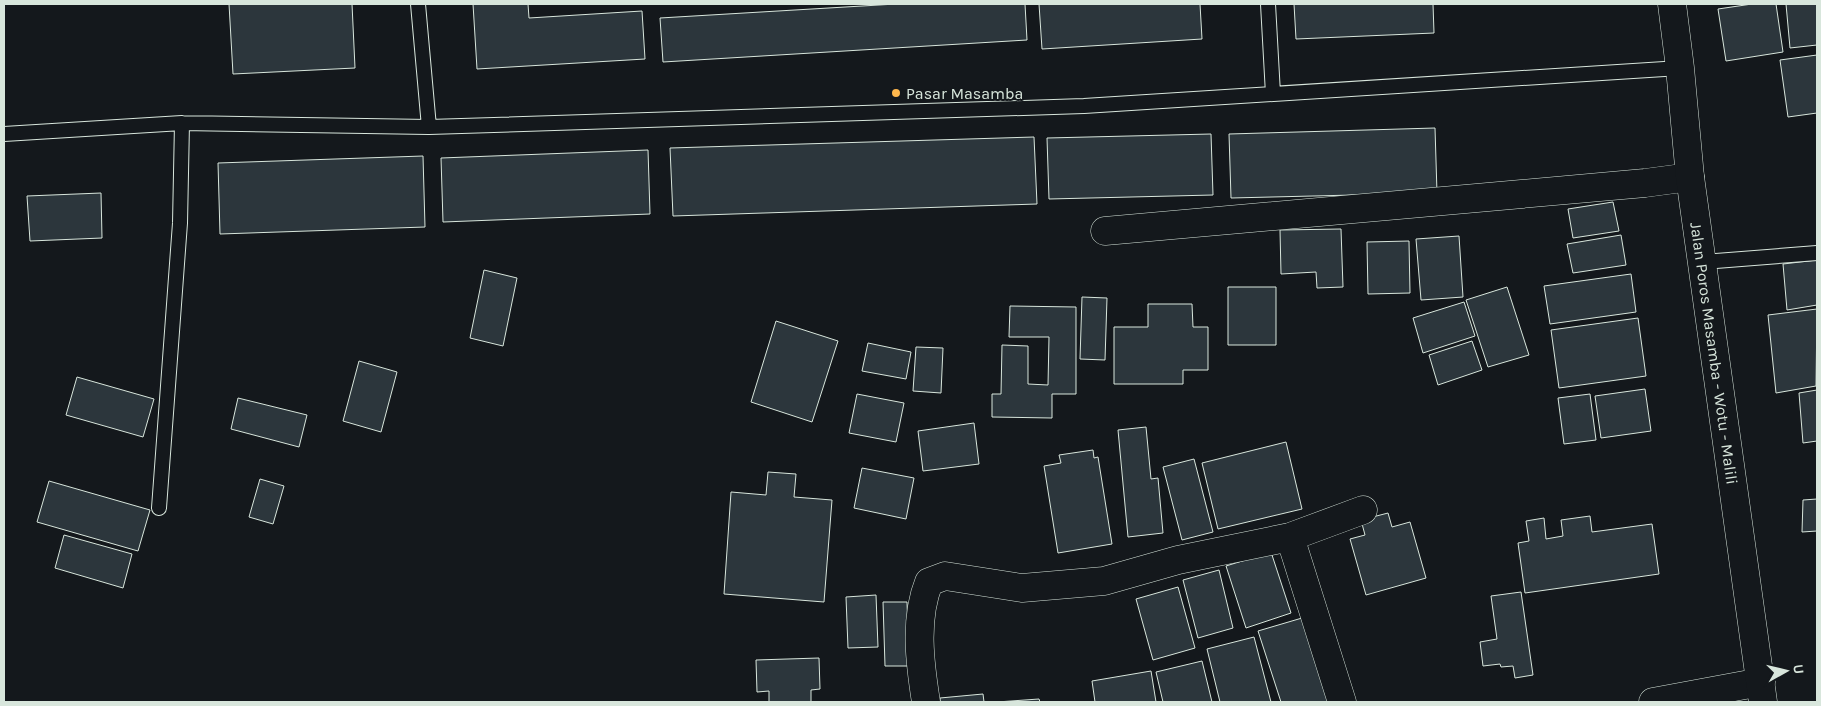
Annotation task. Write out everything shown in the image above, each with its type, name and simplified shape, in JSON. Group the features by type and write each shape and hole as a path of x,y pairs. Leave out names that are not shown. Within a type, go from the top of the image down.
{"main road":[{"name":"Jalan Poros Masamba - Wotu - Malili","path":"1672,4 1690,177 1762,692"},
{"path":"1105,230 1645,183 1690,177"},
{"path":"926,702 919,657 922,599 928,582 945,576 1022,588 1104,581 1178,560 1290,537 1363,510"},
{"path":"1290,537 1342,702"},
{"path":"1653,702 1762,692"}],"lane":[{"path":"418,4 429,128"},
{"path":"1268,4 1273,94"},
{"path":"4,134 182,123 429,128 1084,106 1680,68"},
{"path":"159,508 180,223 182,123"},
{"path":"1703,262 1817,253"}],"building":[{"path":"229,4 352,4 355,68 233,74"},
{"path":"473,4 528,4 529,18 642,11 645,59 477,69"},
{"path":"896,4 1025,4 1027,40 663,62 660,18"},
{"path":"1039,4 1200,4 1202,39 1042,49"},
{"path":"1294,4 1433,4 1434,33 1296,39"},
{"path":"1752,4 1776,4 1783,52 1726,61 1718,9"},
{"path":"1786,4 1817,4 1817,45 1790,48"},
{"path":"1817,55 1817,113 1788,117 1780,60"},
{"path":"1435,128 1437,193 1231,198 1229,134"},
{"path":"1211,134 1213,195 1049,199 1047,138"},
{"path":"1034,137 1037,204 673,216 670,148"},
{"path":"648,150 650,214 443,222 441,158"},
{"path":"423,156 425,227 220,234 218,163"},
{"path":"101,193 102,238 30,241 27,196"},
{"path":"1613,202 1619,231 1573,238 1568,209"},
{"path":"1341,229 1343,287 1317,288 1316,272 1281,274 1280,230"},
{"path":"1621,235 1626,265 1573,273 1567,244"},
{"path":"1459,236 1463,297 1421,300 1416,239"},
{"path":"1409,241 1410,293 1368,294 1367,242"},
{"path":"1817,260 1817,305 1787,310 1783,264"},
{"path":"484,270 517,278 503,346 470,338"},
{"path":"1631,274 1636,312 1550,324 1544,286"},
{"path":"1228,287 1276,287 1276,345 1228,345"},
{"path":"1507,287 1529,355 1488,367 1466,300"},
{"path":"1082,297 1107,298 1105,360 1080,359"},
{"path":"1464,302 1475,336 1423,353 1413,318"},
{"path":"1148,304 1192,304 1193,327 1208,327 1208,370 1183,370 1183,384 1114,384 1114,327 1148,327"},
{"path":"1010,306 1076,307 1076,394 1052,394 1052,418 992,417 992,394 1001,394 1002,345 1028,346 1028,384 1048,385 1049,337 1009,337"},
{"path":"1817,309 1816,386 1776,393 1768,315"},
{"path":"1638,318 1646,376 1559,388 1551,330"},
{"path":"776,321 838,341 812,422 751,402"},
{"path":"1472,341 1482,370 1438,385 1429,355"},
{"path":"868,343 911,352 906,379 862,371"},
{"path":"916,347 943,348 941,393 913,391"},
{"path":"359,361 397,372 381,432 343,421"},
{"path":"77,377 154,399 143,437 66,415"},
{"path":"1645,389 1651,431 1601,438 1595,396"},
{"path":"1817,390 1817,441 1803,443 1799,393"},
{"path":"857,394 904,403 896,442 849,433"},
{"path":"1590,394 1596,440 1564,444 1558,398"},
{"path":"238,398 307,415 299,447 231,429"},
{"path":"974,423 979,464 923,471 918,431"},
{"path":"1146,427 1151,479 1158,478 1163,533 1128,537 1118,430"},
{"path":"1286,442 1302,509 1218,529 1202,463"},
{"path":"1093,450 1094,458 1098,457 1112,544 1058,553 1044,466 1061,463 1059,455"},
{"path":"1194,459 1213,532 1182,540 1163,467"},
{"path":"862,468 914,478 906,519 854,508"},
{"path":"768,472 796,474 794,497 832,500 824,602 724,594 731,492 766,495"},
{"path":"260,479 284,486 273,524 249,517"},
{"path":"49,481 150,510 138,551 37,522"},
{"path":"1817,499 1817,531 1802,532 1803,500"},
{"path":"1388,513 1392,527 1410,522 1426,578 1366,595 1350,539 1365,535 1361,520"},
{"path":"1590,516 1592,532 1652,524 1659,574 1525,593 1518,543 1529,541 1526,521 1544,518 1546,539 1563,536 1561,520"},
{"path":"64,535 132,554 123,588 55,568"},
{"path":"1271,552 1291,613 1246,628 1226,566"},
{"path":"1219,570 1233,628 1198,638 1183,580"},
{"path":"1178,587 1195,648 1153,660 1136,599"},
{"path":"1521,592 1533,675 1515,678 1513,666 1501,667 1500,664 1483,666 1480,642 1497,639 1491,596"},
{"path":"876,595 878,647 848,648 846,597"},
{"path":"883,602 907,602 909,666 885,666"},
{"path":"1302,618 1328,702 1281,702 1258,631"},
{"path":"1254,637 1271,702 1220,702 1207,649"},
{"path":"819,658 820,689 811,690 811,702 769,702 769,691 757,692 756,660"},
{"path":"1202,661 1212,702 1163,702 1156,672"},
{"path":"1151,671 1156,702 1095,702 1092,681"},
{"path":"983,694 984,702 940,702 940,698"},
{"path":"1039,699 1040,702 997,702"}],"place":[{"name":"Pasar Masamba","path":"896,93"}]}
